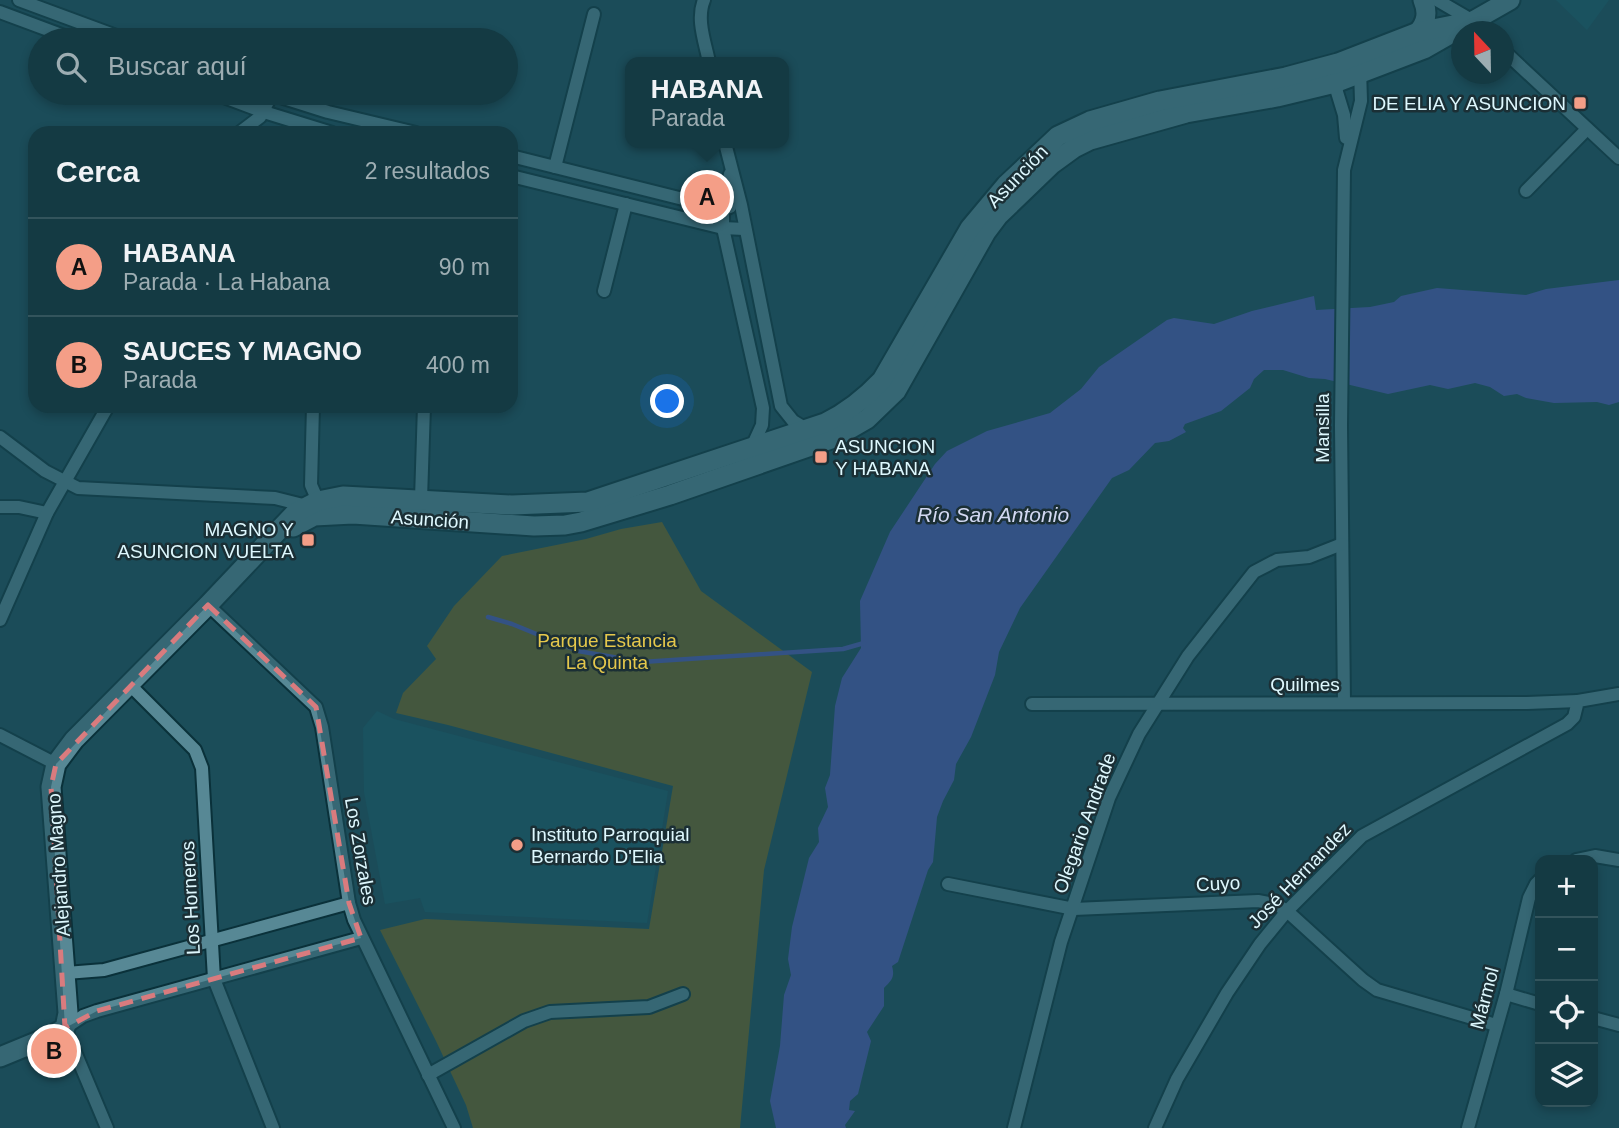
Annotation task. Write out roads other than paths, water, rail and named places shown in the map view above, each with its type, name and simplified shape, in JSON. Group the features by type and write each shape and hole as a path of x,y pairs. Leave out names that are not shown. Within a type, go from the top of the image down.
{"main road":[{"path":"1418,32 1426,19 1427,11 1423,0"},
{"name":"Asunción","path":"1485,21 1510,0"},
{"name":"Asunción","path":"312,503 343,496 512,505 588,502 666,486 834,438 856,427 883,406 905,378 986,232 1025,190 1074,148 1112,132 1163,118 1277,97 1347,69 1418,32 1451,29"},
{"name":"Asunción","path":"260,550 293,526 314,516 353,514 534,526 581,522 751,449 809,430 845,413 882,380 970,228 1006,185 1058,136 1073,127 1160,101 1347,69 1424,49 1451,38"},
{"path":"260,550 295,513 312,503"},
{"name":"Alejandro Magno","path":"65,1028 68,1013 51,787 56,764 74,740 260,550"},
{"path":"0,1057 65,1028"}],"street":[{"path":"19,0 95,28"},
{"path":"704,0 700,19 708,57"},
{"path":"1437,0 1469,21"},
{"path":"0,12 43,28"},
{"path":"555,167 594,14"},
{"path":"1514,61 1619,158"},
{"name":"Mansilla","path":"1347,69 1344,115 1347,153"},
{"name":"Mansilla","path":"1344,703 1341,426 1344,170 1361,101 1347,69"},
{"path":"245,105 309,126"},
{"path":"250,126 264,112 266,105"},
{"path":"307,105 387,126"},
{"path":"1526,191 1587,130"},
{"path":"727,148 741,205 781,406 793,421 809,430"},
{"path":"518,158 723,209 741,205"},
{"path":"731,171 723,209 723,228 763,408 762,425 751,449"},
{"path":"518,178 723,228 744,229"},
{"path":"604,292 626,204"},
{"path":"0,620 47,513 104,413"},
{"path":"312,503 310,485 313,413"},
{"path":"421,499 424,413"},
{"name":"Asunción","path":"0,437 64,483 87,490 275,498 312,503"},
{"path":"0,507 19,507 47,513"},
{"name":"Olegario Andrade","path":"1014,1128 1062,942 1109,798 1125,762 1157,704 1188,656 1254,572 1277,560 1309,558 1342,544"},
{"name":"Los Zorzales","path":"208,605 316,707 322,727 349,903 361,938 454,1128"},
{"name":"Los Horneros","path":"129,684 200,758 214,979 273,1128"},
{"path":"1578,701 1619,694"},
{"name":"Quilmes","path":"1032,704 1527,704 1578,701"},
{"name":"José Hernandez","path":"1156,1128 1177,1079 1227,993 1260,944 1287,911 1362,836 1567,724 1574,717 1578,701"},
{"path":"0,735 56,764"},
{"path":"1598,856 1619,860"},
{"name":"Cuyo","path":"948,884 1074,909 1258,901 1275,904 1287,911 1363,980 1377,989 1496,1025"},
{"name":"Mármol","path":"1468,1128 1506,994 1529,898 1535,888"},
{"path":"65,973 104,970 349,903"},
{"path":"65,1028 83,1016 97,1011 361,938"},
{"path":"428,1076 524,1021 550,1012 649,1007 683,994"},
{"path":"1506,994 1535,1003"},
{"path":"1598,1019 1619,1025"},
{"name":"Alejandro Magno","path":"65,1028 107,1128"}],"water":[{"name":"Río San Antonio","path":"1619,280 1619,402 1609,405 1597,402 1554,403 1517,394 1504,396 1490,387 1475,383 1448,389 1430,385 1388,394 1283,370 1264,370 1254,379 1250,388 1221,411 1185,424 1183,428 1186,432 1169,441 1155,443 1129,470 1112,478 1020,608 999,652 995,675 971,737 956,764 954,780 937,817 933,862 898,962 892,966 892,978 884,988 884,1006 867,1032 871,1041 858,1094 850,1101 849,1110 855,1111 845,1125 846,1128 776,1128 770,1101 780,1046 784,995 791,975 788,959 792,927 809,858 819,842 818,828 828,807 825,788 830,775 835,706 842,678 861,648 860,601 890,532 935,464 947,451 987,431 1050,413 1081,389 1099,367 1167,320 1174,318 1214,324 1252,311 1314,296 1316,310 1370,307 1394,302 1401,296 1437,288 1526,295 1546,289"}],"waterway":[{"path":"488,617 578,651 642,662 843,649 864,643"}],"place":[{"name":"DE ELIA Y ASUNCION","path":"1580,103"},
{"name":"HABANA","path":"707,197"},
{"name":"ASUNCION Y HABANA","path":"821,457"},
{"name":"MAGNO Y ASUNCION VUELTA","path":"308,540"},
{"name":"Instituto Parroquial Bernardo D'Elia","path":"517,845"},
{"name":"SAUCES Y MAGNO","path":"54,1051"}],"park label":[{"name":"Parque Estancia La Quinta","path":"607,651"}]}
